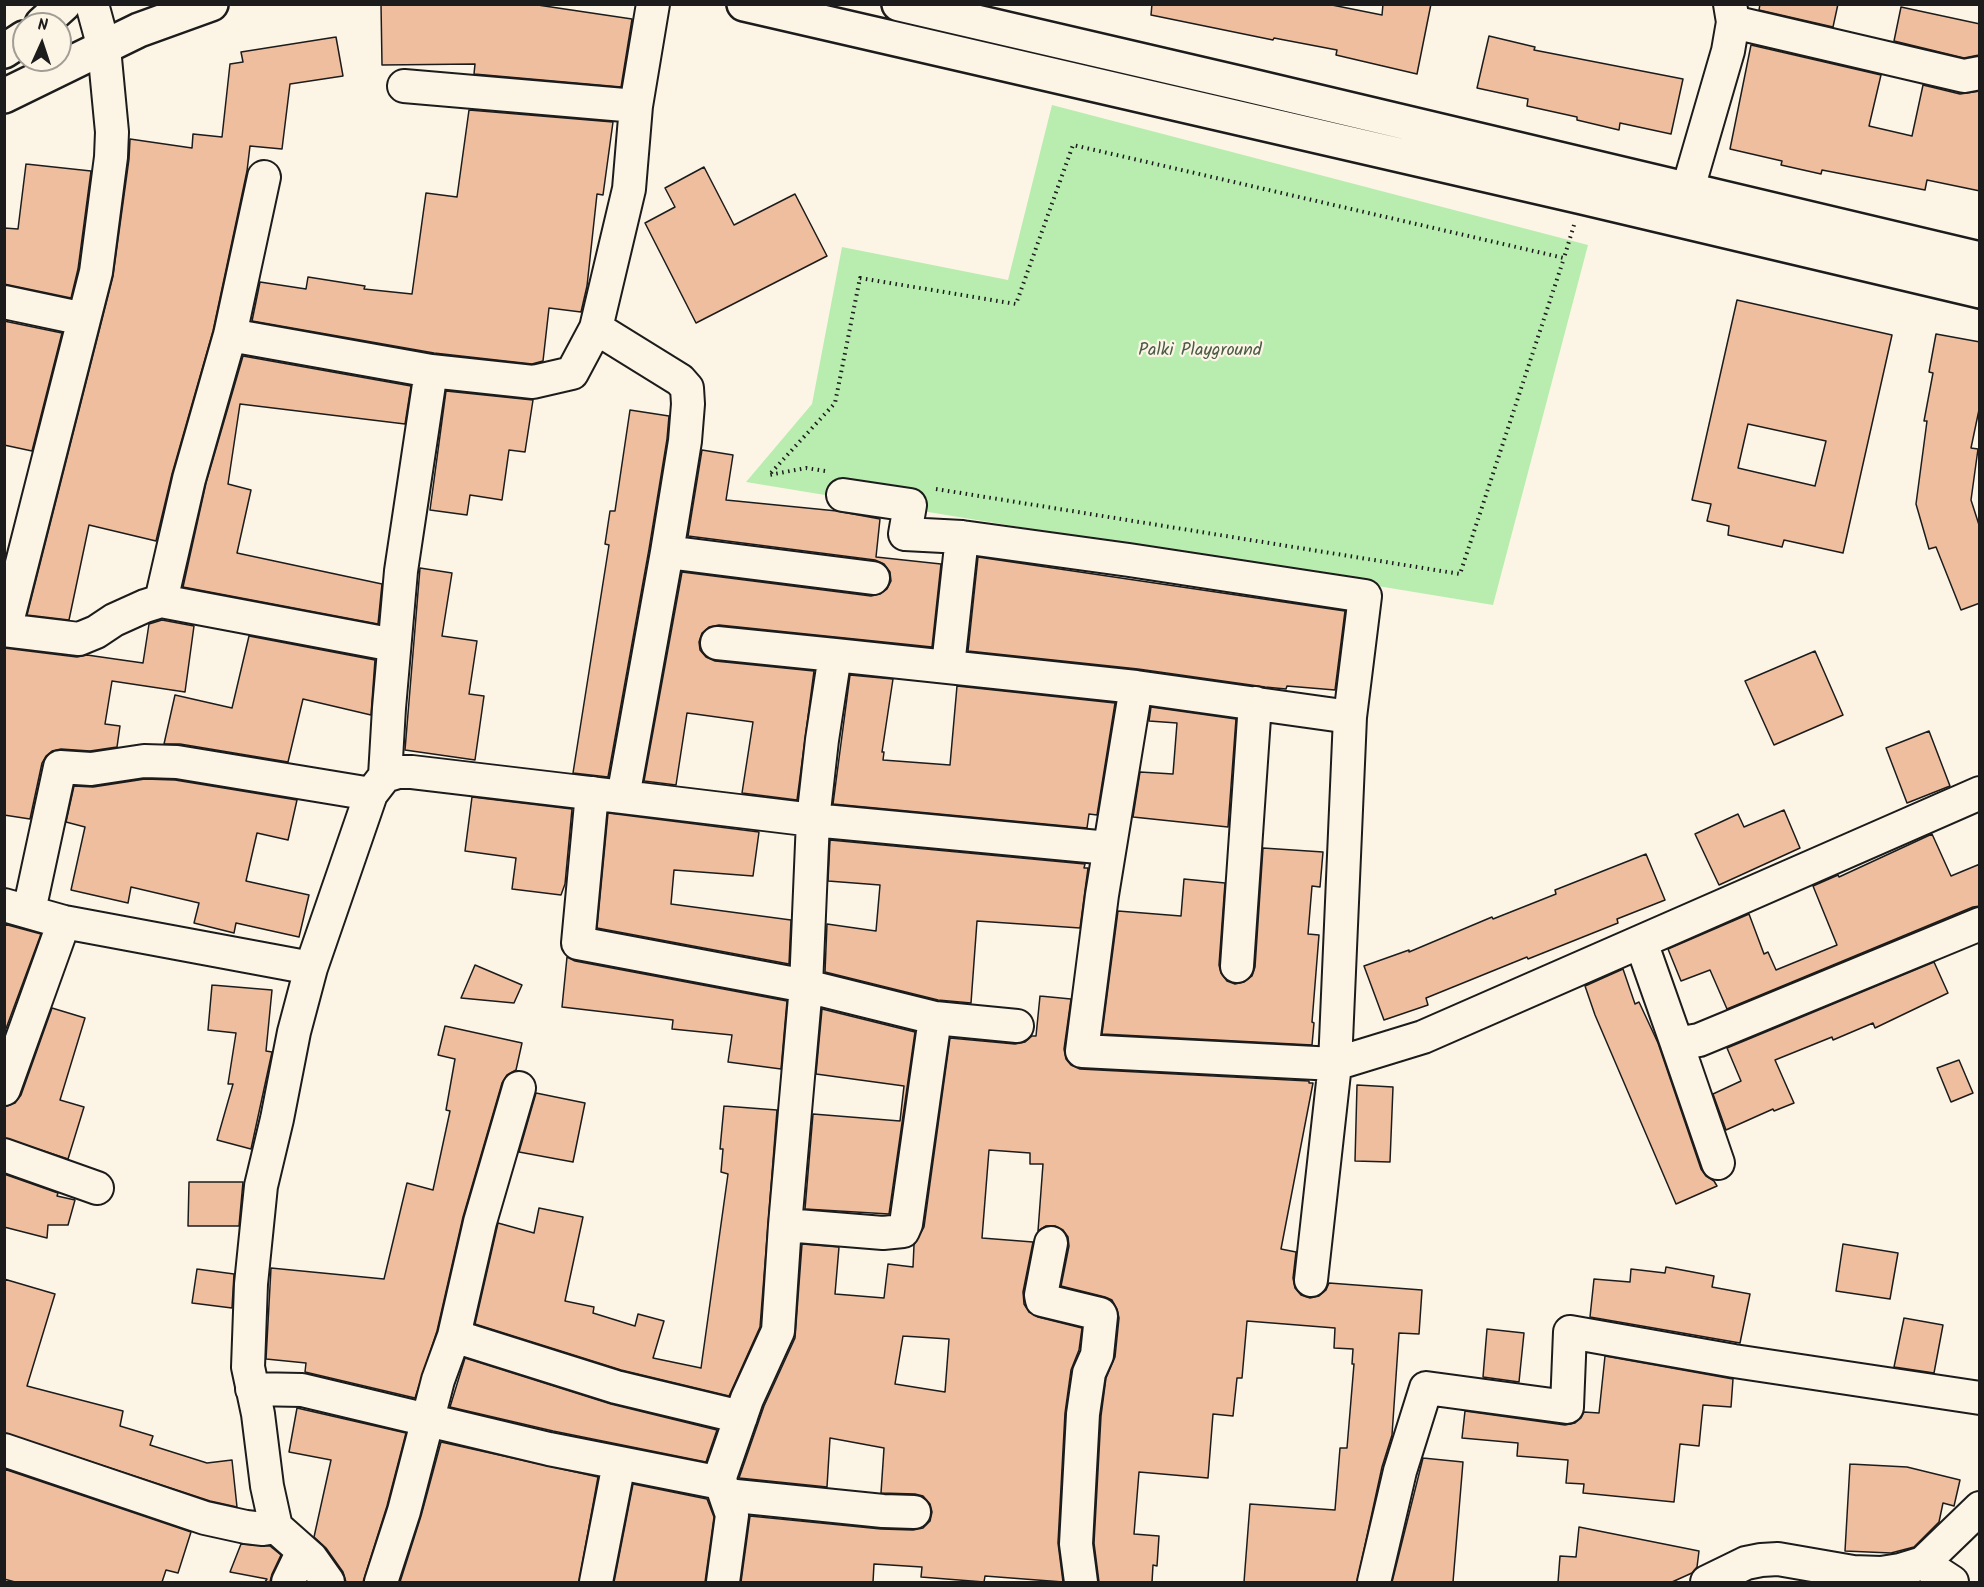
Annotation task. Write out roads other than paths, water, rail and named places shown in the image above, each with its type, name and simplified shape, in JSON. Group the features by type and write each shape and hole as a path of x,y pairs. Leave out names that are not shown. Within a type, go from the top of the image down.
{"main road":[{"path":"4,96 139,30 211,4"},
{"path":"744,4 1582,197 1683,205 1980,259"},
{"path":"899,4 1007,29 1683,205 1980,291"},
{"path":"1000,63 1007,29"}],"street":[{"path":"92,4 104,48 112,132 111,157 96,272 5,630 79,639 96,632 114,620 160,601 394,645"},
{"path":"230,335 431,371 533,382 572,373 596,328 629,189 636,106 652,4"},
{"path":"1683,205 1728,51 1732,13 1964,76 1980,73"},
{"path":"404,86 636,106"},
{"path":"160,601 189,479 230,335 264,177"},
{"path":"4,302 84,319"},
{"path":"596,328 680,380 687,388 688,404 685,441 667,552 623,797"},
{"path":"328,1582 311,1558 276,1527 248,1367 250,1284 261,1186 294,1032 311,968 378,785 401,572 431,371"},
{"path":"836,483 910,505 905,534 962,537 1365,596 1350,717 1335,1064 1311,1280"},
{"path":"948,666 962,537"},
{"path":"667,552 873,578"},
{"path":"717,643 1136,687 1350,717"},
{"path":"723,1582 732,1515 720,1477 741,1417 778,1331 784,1225 806,986 813,820 835,655"},
{"path":"1136,687 1109,848 1082,1052 1335,1064 1423,1037 1980,794"},
{"path":"1237,966 1255,704"},
{"path":"311,968 64,922 17,908 60,767 91,769 144,761 177,762 378,785 398,772 412,772 813,820 1109,848"},
{"path":"592,793 578,943 806,986 935,1018 1017,1026"},
{"path":"4,1089 64,922"},
{"path":"1677,1044 1700,1040 1980,924"},
{"path":"1641,942 1718,1163"},
{"path":"784,1225 883,1233 903,1231 906,1224 935,1018"},
{"path":"381,1582 404,1511 438,1380 454,1336 480,1222 519,1088"},
{"path":"4,1155 97,1188"},
{"path":"1051,1243 1042,1300 1100,1314 1101,1319 1097,1355 1089,1373 1083,1414 1076,1544 1081,1582"},
{"path":"1374,1582 1400,1470 1426,1388 1567,1407 1570,1332 1734,1361 1980,1398"},
{"path":"454,1336 616,1387 741,1417"},
{"path":"252,1389 302,1390 549,1449 619,1462 723,1489 883,1511 914,1512"},
{"path":"4,1450 204,1518 246,1527 263,1529 276,1527"},
{"path":"596,1582 619,1462"},
{"path":"1905,1572 1980,1508"},
{"path":"288,1582 303,1551"},
{"path":"1707,1582 1746,1563 1778,1559 1853,1572 1905,1572 1952,1582"}],"park label":[{"name":"Palki Playground","path":"1200,352"}]}
